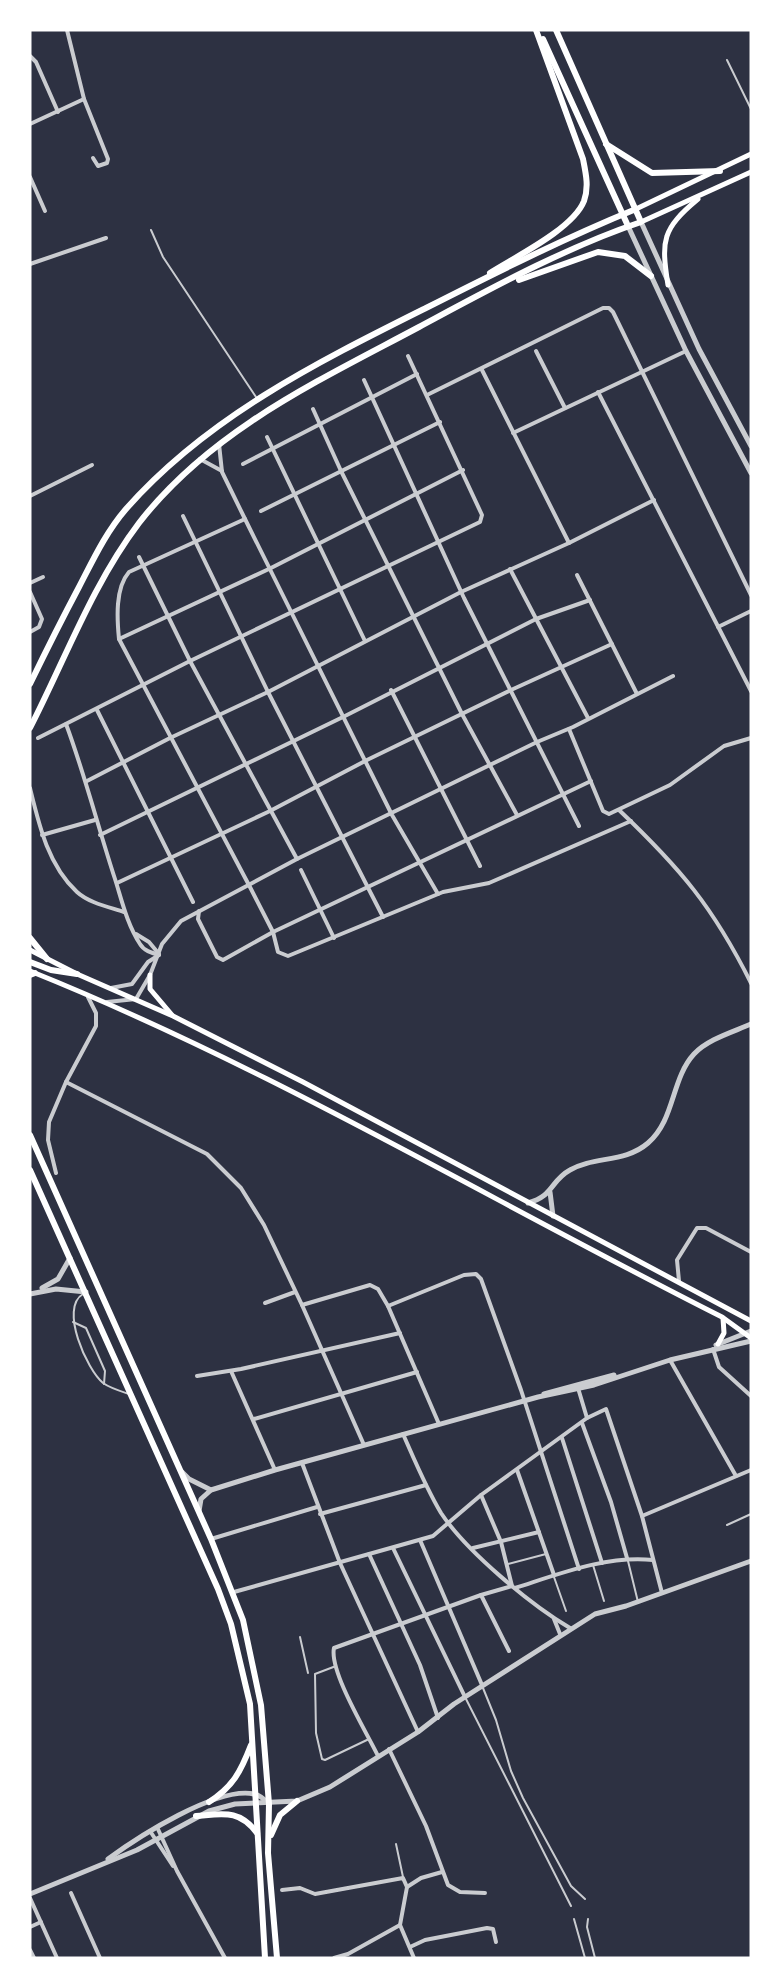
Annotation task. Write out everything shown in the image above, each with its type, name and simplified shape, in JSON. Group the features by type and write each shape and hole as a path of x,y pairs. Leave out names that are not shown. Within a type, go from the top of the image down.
{"main road":[{"path":"537,30 628,226"},
{"path":"469,286 563,226 580,209 584,201 587,179 583,159 537,30"},
{"path":"556,30 641,222"},
{"path":"606,144 652,173 720,171"},
{"path":"30,684 100,547 124,511 177,459 207,434 258,399 359,342 469,286 720,171 751,154"},
{"path":"30,728 69,644 118,555 138,524 199,459 219,443 314,383 474,298 751,172"},
{"path":"668,285 663,246 667,230 676,217 705,193"},
{"path":"474,298 598,252 618,253 631,258 651,276"},
{"path":"30,938 46,959"},
{"path":"30,950 77,974 173,1016 751,1321"},
{"path":"30,962 51,970 77,974"},
{"path":"32,973 84,991 272,1080 722,1317 748,1333 751,1340"},
{"path":"150,975 150,989 173,1016"},
{"path":"30,1135 234,1592 257,1677 269,1804 268,1853 277,1958"},
{"path":"30,1170 228,1616 244,1673 252,1741 264,1958"},
{"path":"718,1344 724,1333 722,1317"},
{"path":"208,1802 230,1787 239,1776 252,1741"},
{"path":"268,1853 274,1825 280,1815 297,1801"},
{"path":"196,1816 233,1814 241,1816 257,1833"}],"street":[{"path":"67,30 84,99 108,161 97,166 93,158"},
{"path":"30,56 36,62 58,112"},
{"path":"30,124 84,99"},
{"path":"30,177 45,211"},
{"path":"641,222 668,285 751,446"},
{"path":"628,226 686,351 751,473"},
{"path":"30,264 106,238"},
{"path":"427,395 482,370 603,308 609,308 613,312 751,595"},
{"path":"536,351 565,408"},
{"path":"513,433 686,351"},
{"path":"38,738 190,661 342,590 438,540 480,522 483,514 408,356"},
{"path":"482,370 569,543"},
{"path":"243,464 318,423 417,374"},
{"path":"364,380 461,592 579,826"},
{"path":"598,392 751,691"},
{"path":"313,409 341,471 416,617 462,714 517,815"},
{"path":"261,511 440,422"},
{"path":"267,437 270,448 319,543 365,641"},
{"path":"219,443 222,472 392,814 438,894"},
{"path":"199,459 222,472"},
{"path":"30,495 92,465"},
{"path":"119,639 271,568 463,470"},
{"path":"87,781 170,738 268,692 461,592 569,543 654,500"},
{"path":"183,516 268,692 383,917"},
{"path":"245,519 129,572 123,580 117,621 119,639 273,932 278,952 288,956 457,887 489,883 631,821"},
{"path":"139,557 190,661 297,859"},
{"path":"510,569 588,718"},
{"path":"577,575 637,694"},
{"path":"30,583 43,577"},
{"path":"30,592 42,619 39,627 30,632"},
{"path":"100,835 345,716 486,642 536,619 590,600"},
{"path":"718,627 751,611"},
{"path":"117,883 318,788 367,760 511,690 612,644"},
{"path":"105,1002 136,999 150,975 165,938 176,926 247,884 674,676"},
{"path":"391,690 480,866"},
{"path":"97,710 193,902"},
{"path":"66,724 87,781 95,820 125,912 144,950 159,955"},
{"path":"569,729 605,813 619,810 683,776 724,746 751,738"},
{"path":"200,911 198,919 217,957 221,960 273,932 419,864 466,838 591,781"},
{"path":"30,788 42,836 52,858 78,892 88,899 125,912"},
{"path":"619,810 663,851 696,888 723,930 751,984"},
{"path":"42,836 95,820"},
{"path":"301,870 334,938"},
{"path":"135,933 149,942 159,955"},
{"path":"109,988 132,984 148,962 159,955"},
{"path":"56,1173 48,1131 49,1122 97,1020 93,1006 84,991"},
{"path":"528,1203 550,1192 560,1176 573,1168 626,1156 649,1142 664,1122 686,1065 694,1054 708,1044 751,1024"},
{"path":"66,1082 182,1140 225,1170 242,1188 264,1225 364,1444"},
{"path":"550,1192 553,1216"},
{"path":"679,1281 677,1260 697,1228 706,1228 751,1252"},
{"path":"31,1293 58,1279 70,1258"},
{"path":"388,1306 464,1275 476,1274 482,1282 525,1400 579,1569"},
{"path":"302,1305 370,1285 378,1288 439,1424"},
{"path":"31,1293 56,1289 86,1293"},
{"path":"265,1303 295,1292"},
{"path":"197,1376 231,1371 400,1333"},
{"path":"712,1349 718,1344 748,1333"},
{"path":"199,1513 201,1499 211,1490 364,1444 751,1340"},
{"path":"712,1349 719,1367 751,1396"},
{"path":"670,1360 736,1476"},
{"path":"231,1371 275,1470"},
{"path":"254,1419 417,1372"},
{"path":"538,1397 578,1383 619,1375"},
{"path":"578,1388 587,1418"},
{"path":"234,1592 439,1533 481,1495 587,1418 606,1409 609,1412 642,1516 662,1593"},
{"path":"582,1423 627,1558"},
{"path":"403,1434 426,1485 448,1523 513,1587 570,1628"},
{"path":"562,1438 602,1563"},
{"path":"302,1463 319,1514 340,1563 418,1732"},
{"path":"517,1470 554,1575"},
{"path":"642,1516 751,1470"},
{"path":"180,1471 189,1479 211,1490"},
{"path":"319,1514 426,1485"},
{"path":"481,1495 501,1542 513,1587"},
{"path":"212,1539 317,1507"},
{"path":"473,1548 540,1532"},
{"path":"420,1540 482,1685"},
{"path":"393,1548 465,1697"},
{"path":"369,1554 420,1665 439,1719"},
{"path":"378,1756 336,1666 334,1648 481,1595 602,1563 627,1558 653,1560"},
{"path":"57,1958 30,1896 104,1862 124,1856 196,1816 222,1807 297,1801 330,1786 439,1719 482,1685 595,1614 638,1602 751,1561"},
{"path":"481,1595 509,1651"},
{"path":"554,1618 560,1634"},
{"path":"389,1749 426,1827 448,1885 455,1891 485,1893"},
{"path":"104,1862 150,1831 208,1802 235,1794 255,1794 269,1804"},
{"path":"157,1827 177,1871 225,1958"},
{"path":"150,1831 177,1871"},
{"path":"407,1887 421,1878 442,1872"},
{"path":"282,1890 300,1888 315,1894 403,1878 407,1887 400,1925 414,1958"},
{"path":"71,1893 100,1958"},
{"path":"30,1927 41,1922"},
{"path":"334,1958 348,1956 400,1925"},
{"path":"410,1947 425,1940 487,1928 493,1929 496,1942"},
{"path":"30,1950 34,1958"}],"lane":[{"path":"727,60 751,109"},
{"path":"151,230 162,257 258,399"},
{"path":"86,1293 75,1301 73,1322 96,1374 104,1384 132,1396"},
{"path":"73,1322 86,1328 105,1371 104,1384"},
{"path":"727,1525 751,1514"},
{"path":"508,1564 547,1553"},
{"path":"627,1558 638,1602"},
{"path":"593,1565 604,1601"},
{"path":"554,1575 566,1611"},
{"path":"300,1637 308,1673"},
{"path":"336,1666 315,1672 316,1733 323,1760 370,1739"},
{"path":"482,1685 496,1720 511,1771 523,1798 571,1886 585,1899"},
{"path":"465,1697 571,1906"},
{"path":"396,1844 403,1878"},
{"path":"574,1919 585,1958"},
{"path":"588,1919 587,1927 595,1958"}]}
